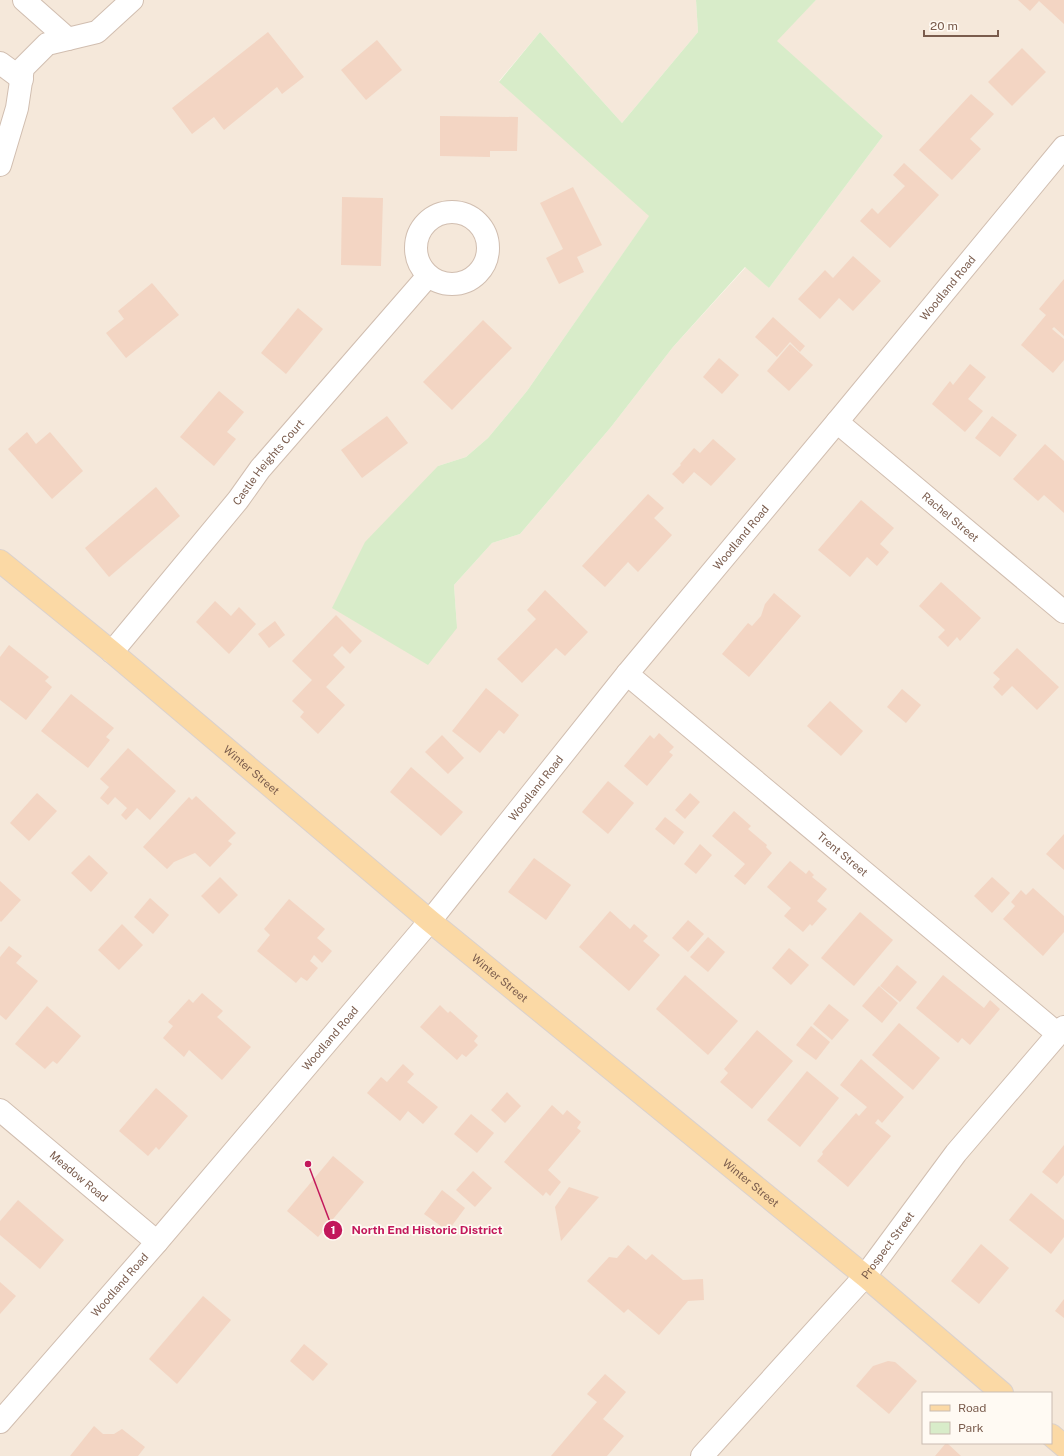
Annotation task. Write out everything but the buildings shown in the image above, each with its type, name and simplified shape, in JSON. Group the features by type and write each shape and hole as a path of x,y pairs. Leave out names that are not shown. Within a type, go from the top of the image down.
{"main road":[{"name":"Winter Street","path":"0,561 112,652 430,921 865,1276 1001,1392"},
{"path":"1052,1436 1064,1446"}],"street":[{"path":"24,0 68,39"},
{"path":"0,165 17,108 23,68 47,44 97,32 132,0"},
{"path":"0,63 22,79"},
{"name":"Woodland Road","path":"0,1422 157,1242 430,921 627,674 1064,147"},
{"name":"Castle Heights Court","path":"112,652 238,500 260,470 428,276"},
{"name":"Rachel Street","path":"837,422 1064,612"},
{"name":"Trent Street","path":"627,674 1061,1030"},
{"name":"Prospect Street","path":"702,1456 865,1276 956,1153 1061,1030"},
{"name":"Meadow Road","path":"0,1110 157,1242"}],"shaded area":[{"path":"0,0 696,0 698,32 622,123 540,32 499,81 650,215 527,391 488,438 466,457 438,466 457,628 454,585 492,543 520,534 611,427 673,347 746,267 769,288 883,136 776,41 816,0 1064,0 1064,1456 0,1456"}],"green space":[{"path":"696,0 816,0 777,41 883,136 769,288 745,267 673,347 611,427 520,534 492,543 454,585 457,628 428,665 332,608 365,542 438,466 466,457 488,438 527,391 649,216 499,82 540,32 622,123 698,32"}],"place":[{"name":"North End Historic District","path":"308,1164"}]}
